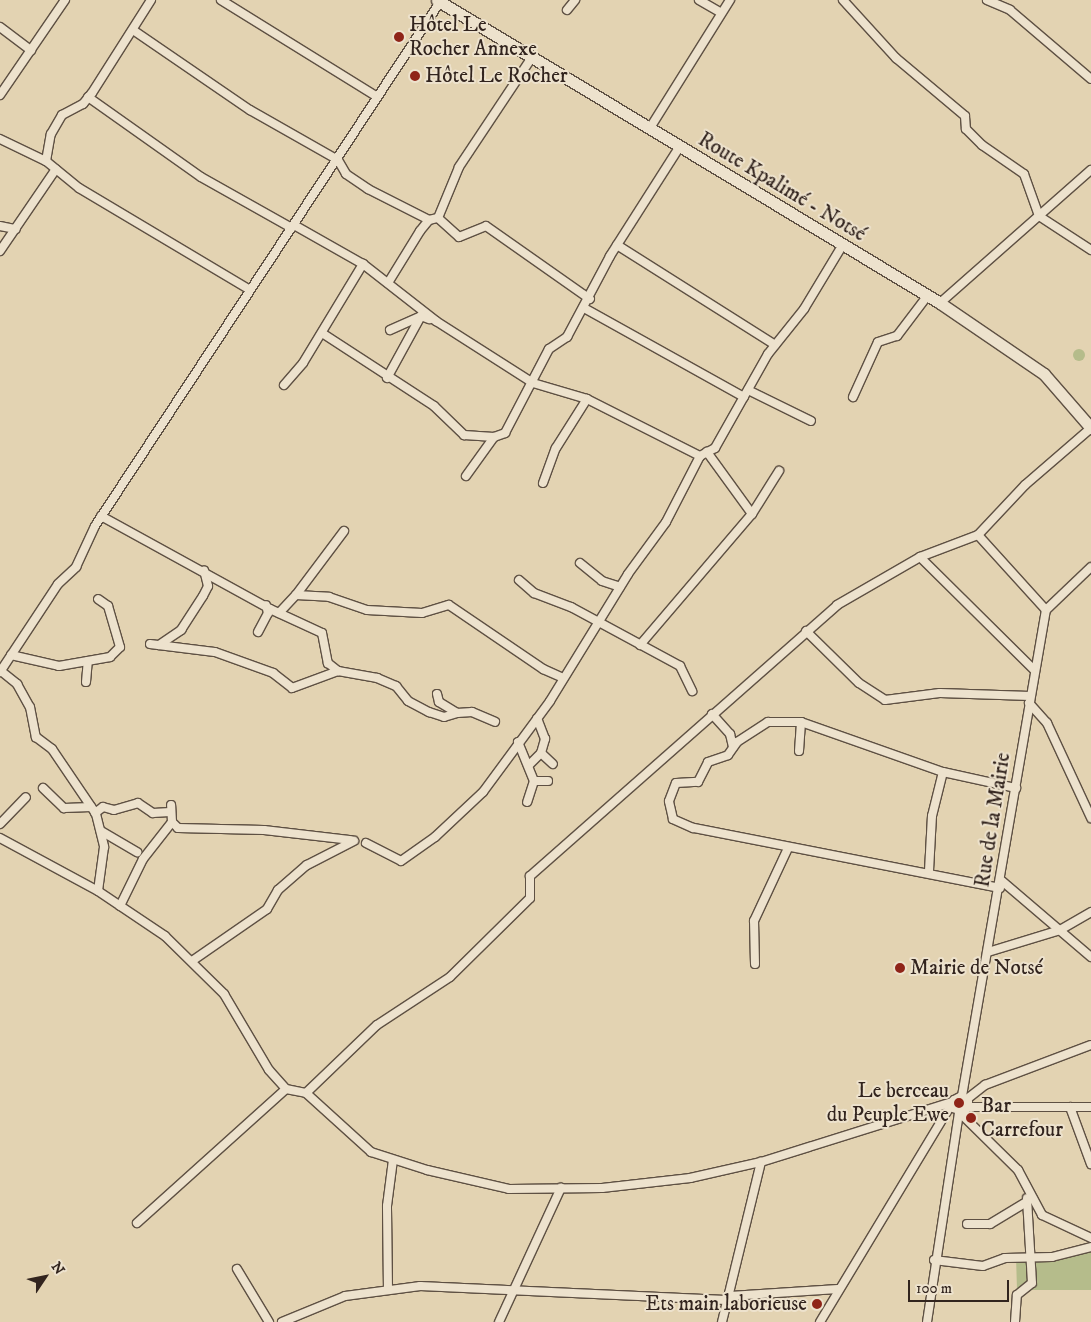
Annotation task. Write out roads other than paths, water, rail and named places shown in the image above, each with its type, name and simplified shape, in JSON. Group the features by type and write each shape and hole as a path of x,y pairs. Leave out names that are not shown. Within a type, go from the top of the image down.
{"main road":[{"name":"Route Kpalimé - Notsé","path":"439,1 842,246 928,295 1044,374 1091,428"}],"street":[{"path":"0,95 65,0"},
{"path":"46,161 51,134 62,115 88,97 151,0"},
{"path":"221,0 376,96"},
{"path":"567,10 575,0"},
{"path":"699,0 720,12"},
{"path":"650,128 720,12 730,0"},
{"path":"844,0 896,58 965,116 966,129 982,144 1024,174 1039,216 1091,250"},
{"path":"98,891 104,847 101,831 93,810 80,795 52,749 36,737 30,707 17,684 0,671 58,584 76,567 101,516 338,160 376,96 439,1"},
{"path":"991,1 1010,10 1091,79"},
{"path":"0,27 31,50"},
{"path":"133,30 250,110 338,160 346,174 368,189 429,220 438,218"},
{"path":"438,218 459,167 532,57"},
{"path":"88,97 201,177 363,264 436,321 533,384 587,399 700,456"},
{"path":"0,138 46,161 79,188 250,290"},
{"path":"466,476 494,438 505,432 533,384 549,348 568,336 590,299 617,245 680,146"},
{"path":"0,251 56,169"},
{"path":"940,303 1091,170"},
{"path":"438,218 459,237 486,226 590,299"},
{"path":"388,283 429,220"},
{"path":"0,226 16,229"},
{"path":"617,245 775,346"},
{"path":"366,843 401,860 435,837 483,792 537,718 561,677 599,622 620,587 666,522 700,456 715,448 775,346 804,310 842,246"},
{"path":"284,385 322,333 363,264"},
{"path":"853,397 878,342 897,336 928,295"},
{"path":"584,308 744,398"},
{"path":"390,330 421,316 436,321"},
{"path":"387,378 421,316"},
{"path":"322,333 387,378 434,406 464,435 494,438"},
{"path":"748,390 811,421"},
{"path":"542,483 556,448 587,399"},
{"path":"306,1093 377,1025 450,977 530,898 530,876 806,631 837,605 920,558 978,535 1025,485 1091,428"},
{"path":"708,452 752,514"},
{"path":"640,645 752,514 779,471"},
{"path":"101,516 204,570 279,613 322,633 328,663 338,671 396,686 408,701 429,712 444,717 457,713 472,712 495,722"},
{"path":"279,613 296,594 344,531"},
{"path":"978,535 1046,610 1091,567"},
{"path":"920,558 1034,670"},
{"path":"580,563 602,580 620,587"},
{"path":"159,645 181,630 203,596 208,586 204,570"},
{"path":"519,580 534,593 599,622 680,666 692,691"},
{"path":"296,594 329,597 368,610 422,613 450,605 561,677"},
{"path":"11,655 59,666 110,657 120,647 108,606 98,599"},
{"path":"258,632 268,613 266,605"},
{"name":"Rue de la Mairie","path":"966,1101 988,952 1001,884 1034,670 1046,610"},
{"path":"806,631 859,682 885,700 940,693 1030,700 1047,723 1091,818"},
{"path":"150,644 215,652 273,673 292,688 338,671"},
{"path":"86,682 88,661"},
{"path":"437,694 439,702 457,713"},
{"path":"712,714 730,734 733,747"},
{"path":"529,765 541,753 545,739 537,718"},
{"path":"1016,788 943,772 801,722 768,722 733,747 728,755 708,762 698,782 676,783 668,808 672,819 693,828 788,848 1001,884 1091,957"},
{"path":"799,751 801,722"},
{"path":"518,742 534,780 527,802"},
{"path":"541,753 553,764"},
{"path":"929,871 932,816 943,772"},
{"path":"534,780 548,781"},
{"path":"43,788 64,808 93,810 103,807 114,810 138,803 153,813 171,808 172,822 178,828 264,830 354,841 307,865 278,890 267,909 192,961"},
{"path":"75,809 80,795"},
{"path":"0,824 26,797"},
{"path":"120,906 143,859 172,822"},
{"path":"101,831 137,852"},
{"path":"0,838 98,891 192,961 224,994 268,1070 286,1089 306,1093 363,1146 393,1160 509,1189 561,1188 690,1178 761,1162 966,1101 1091,1107"},
{"path":"755,964 754,921 788,848"},
{"path":"988,952 1060,930 1091,912"},
{"path":"927,1322 934,1260 960,1113 966,1101 985,1085 1091,1045"},
{"path":"137,1223 286,1089"},
{"path":"952,1105 1018,1170 1026,1191 1032,1283 1017,1295 1015,1322"},
{"path":"820,1322 838,1289 952,1105"},
{"path":"1070,1107 1091,1164"},
{"path":"388,1290 387,1206 393,1160"},
{"path":"722,1322 761,1162"},
{"path":"499,1322 561,1188"},
{"path":"1026,1191 1042,1215 1091,1238"},
{"path":"967,1224 990,1224 1028,1201"},
{"path":"934,1260 984,1266 1005,1258 1031,1257 1091,1247"},
{"path":"237,1269 268,1322"},
{"path":"282,1322 345,1296 420,1286 728,1298 838,1289"}],"place":[{"name":"Hôtel Le Rocher Annexe","path":"399,37"},
{"name":"Hôtel Le Rocher","path":"415,76"},
{"name":"Mairie de Notsé","path":"900,968"},
{"name":"Le berceau du Peuple Ewe","path":"959,1103"},
{"name":"Bar Carrefour","path":"971,1118"},
{"name":"Ets main laborieuse","path":"817,1304"}]}
